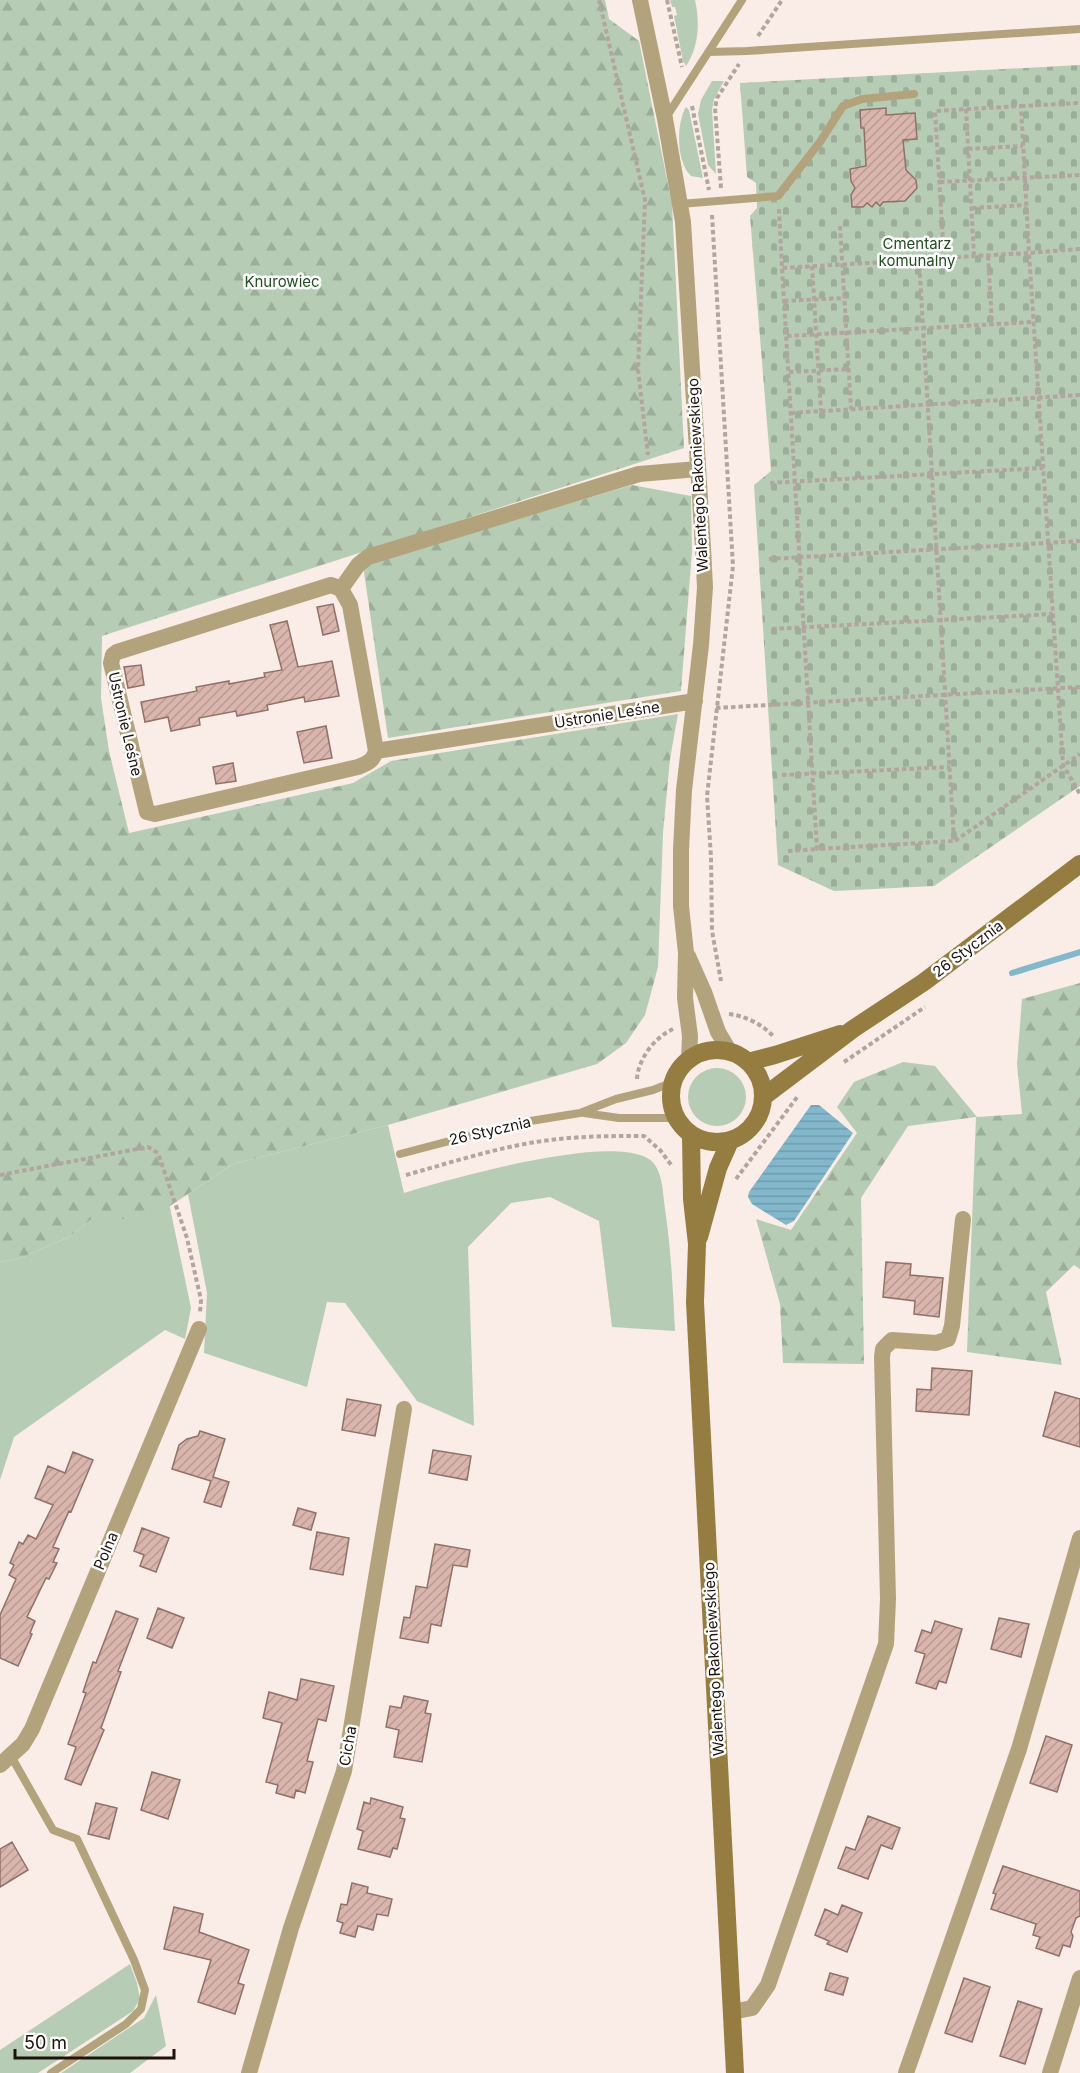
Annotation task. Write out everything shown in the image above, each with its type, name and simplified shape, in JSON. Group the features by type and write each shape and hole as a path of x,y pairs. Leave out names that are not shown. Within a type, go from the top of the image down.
{"street":[{"name":"Walentego Rakoniewskiego","path":"640,0 665,119 680,204 685,249 705,587 682,822 681,906 686,953 685,998 690,1036 689,1059"},
{"path":"376,751 350,605 341,589 358,565 368,557 639,474 698,469"},
{"name":"Ustronie Leśne","path":"341,589 331,585 323,586 113,655 111,663 146,809 151,814 358,767 374,758 376,751 694,701"},
{"name":"26 Stycznia","path":"763,1097 853,1029 915,988 1080,864"},
{"name":"Walentego Rakoniewskiego","path":"686,953 704,992 718,1032 730,1052"},
{"name":"26 Stycznia","path":"748,1062 853,1029"},
{"path":"709,1051 730,1052 748,1062 759,1078 763,1097 762,1108 750,1129 730,1141 703,1140 691,1135 677,1118 671,1100 673,1082 689,1059 709,1051"},
{"name":"Walentego Rakoniewskiego","path":"691,1135 692,1199 697,1244 695,1302 735,2073"},
{"name":"Walentego Rakoniewskiego","path":"697,1244 716,1176 730,1141"},
{"path":"732,2012 752,2008 768,1985 886,1644 888,1599 883,1349 892,1340 936,1342 948,1339 952,1326 963,1219"},
{"name":"Polna","path":"6,1760 23,1744 32,1729 199,1329"},
{"name":"Cicha","path":"249,2073 291,1928 344,1771 404,1409"},
{"path":"906,2073 1019,1749 1080,1538"},
{"path":"1050,2073 1080,1978"}],"lane":[{"path":"665,119 742,0"},
{"path":"709,52 1080,29"},
{"path":"680,204 778,196 820,142 843,106 862,99 914,94"},
{"name":"26 Stycznia","path":"400,1154 518,1123 580,1113 616,1099 653,1090 673,1082"},
{"name":"26 Stycznia","path":"580,1113 619,1118 677,1118"},
{"path":"6,1760 53,1830 77,1839 134,1960 145,1990 141,2009 126,2024 51,2073"}],"path":[{"path":"599,0 645,200 638,370 650,473"},
{"path":"667,0 711,202 733,566 707,796 711,857 711,923 721,987"},
{"path":"723,201 715,108 717,98 782,0"},
{"path":"944,258 935,111 1080,103"},
{"path":"1021,106 1063,765 1080,794"},
{"path":"966,110 974,256"},
{"path":"968,149 1023,146"},
{"path":"940,182 1080,175"},
{"path":"778,196 818,849"},
{"path":"972,208 1026,205"},
{"path":"840,226 851,409"},
{"path":"782,268 1080,249"},
{"path":"988,255 992,324"},
{"path":"919,260 954,841"},
{"path":"812,266 821,411"},
{"path":"784,301 844,298"},
{"path":"787,336 1033,322"},
{"path":"789,372 849,369"},
{"path":"791,413 1080,395"},
{"path":"770,483 1043,468"},
{"path":"770,559 1080,541"},
{"path":"772,629 1053,614"},
{"path":"716,708 1080,687"},
{"path":"788,851 954,841 1080,754"},
{"path":"782,776 950,767"},
{"path":"716,1176 735,1180 796,1099 800,1090"},
{"path":"405,1175 532,1143 603,1136 644,1136 660,1150 673,1169 692,1172"},
{"path":"0,1175 148,1147 158,1153 187,1238 201,1300 199,1329"}],"green space":[{"name":"Knurowiec","path":"0,0 605,0 609,19 639,41 672,204 684,448 102,636 101,698 109,751 129,833 353,783 391,761 678,714 670,759 663,833 658,967 645,1015 626,1043 597,1064 388,1125 233,1164 158,1214 125,1219 93,1218 69,1237 21,1258 0,1262"},
{"path":"670,0 695,0 698,17 696,43 686,66 674,16 677,15"},
{"name":"Cmentarz komunalny","path":"1080,65 1080,786 934,886 834,891 778,865 754,485 771,471 750,216 757,208 756,183 747,177 740,83"},
{"path":"712,81 724,81 714,99 712,110 716,174 708,165 698,114 701,100"},
{"path":"686,107 689,110 703,178 691,176 682,162 679,133"},
{"path":"632,485 691,496 692,551 681,691 388,738 363,565"},
{"path":"1080,983 1080,1269 1074,1265 1046,1292 1062,1365 967,1352 976,1117 908,1126 861,1198 864,1364 783,1363 780,1304 756,1219 791,1230 857,1133 837,1107 854,1082 903,1062 935,1066 977,1117 1022,1114 1017,1064 1022,999"},
{"path":"711,1068 723,1068 738,1076 746,1091 746,1103 738,1118 723,1126 711,1126 696,1118 688,1103 688,1091 696,1076"},
{"path":"388,1125 404,1193 494,1169 575,1154 611,1151 639,1155 655,1165 661,1181 667,1224 675,1331 612,1327 599,1221 550,1197 511,1203 468,1247 474,1426 417,1401 345,1303 327,1302 307,1387 204,1353 207,1293 188,1194 233,1164"},
{"path":"169,1203 191,1308 185,1339 165,1330 14,1437 0,1480 0,1262 21,1258 69,1237 93,1218"},
{"path":"130,1964 140,1999 133,2011 38,2073 0,2073 0,2050"},
{"path":"156,1995 166,2046 130,2073 61,2073 144,2018"}],"water":[{"path":"811,1105 819,1105 853,1133 794,1221 786,1225 752,1204 748,1197 749,1192"}],"building":[{"path":"886,108 886,115 915,113 917,139 903,140 906,170 916,180 917,188 905,201 883,202 880,206 876,202 872,207 867,203 863,207 852,207 851,195 855,188 851,181 850,169 866,166 864,128 861,128 860,110"},
{"path":"333,604 339,631 323,635 317,607"},
{"path":"287,621 298,667 332,661 339,696 305,702 304,697 267,705 268,710 237,716 236,711 199,718 200,725 171,731 168,717 145,722 141,702 197,691 196,687 265,677 264,673 282,670 270,625"},
{"path":"141,665 144,685 128,688 124,667"},
{"path":"326,726 332,758 304,763 297,732"},
{"path":"233,763 236,781 216,784 213,767"},
{"path":"886,1262 911,1264 910,1275 943,1278 939,1317 914,1314 915,1301 883,1297"},
{"path":"932,1368 972,1371 969,1415 916,1411 917,1389 931,1390"},
{"path":"1055,1392 1080,1399 1080,1447 1043,1436"},
{"path":"347,1399 381,1405 375,1436 342,1430"},
{"path":"200,1431 225,1439 213,1477 229,1482 221,1507 204,1502 211,1481 172,1469 179,1445 187,1439 198,1436"},
{"path":"433,1450 471,1456 467,1480 429,1473"},
{"path":"73,1452 93,1460 53,1547 59,1549 53,1562 57,1563 49,1579 46,1578 27,1617 35,1621 18,1666 0,1658 0,1615 16,1579 9,1575 14,1565 10,1563 19,1542 23,1544 28,1535 36,1539 53,1505 35,1498 48,1466 65,1473"},
{"path":"298,1508 316,1513 311,1530 293,1525"},
{"path":"142,1528 169,1538 156,1572 140,1566 144,1555 134,1551"},
{"path":"317,1532 349,1538 343,1575 310,1569"},
{"path":"435,1544 470,1550 467,1567 453,1565 441,1626 431,1624 428,1643 400,1638 404,1617 410,1618 416,1586 427,1588"},
{"path":"158,1608 184,1618 172,1648 147,1638"},
{"path":"116,1611 138,1619 118,1671 121,1672 101,1728 104,1730 81,1785 65,1779 76,1747 68,1744 86,1693 83,1692 93,1662 96,1663"},
{"path":"999,1618 1029,1624 1021,1657 991,1649"},
{"path":"935,1621 962,1629 946,1683 939,1681 936,1689 916,1683 925,1654 915,1651 922,1630 931,1633"},
{"path":"301,1679 334,1686 326,1721 318,1719 307,1761 313,1762 305,1793 296,1790 294,1798 276,1793 278,1785 266,1782 282,1723 263,1718 269,1692 297,1700"},
{"path":"404,1696 428,1701 425,1713 431,1714 422,1762 394,1757 399,1730 386,1727 390,1706 401,1708"},
{"path":"1046,1736 1072,1745 1057,1792 1030,1783"},
{"path":"152,1772 180,1780 168,1819 141,1810"},
{"path":"371,1798 403,1807 400,1818 405,1819 397,1849 393,1848 390,1857 358,1849 363,1831 357,1829 364,1802 370,1804"},
{"path":"96,1803 117,1808 109,1839 88,1834"},
{"path":"868,1816 900,1828 892,1849 881,1845 868,1879 838,1868 846,1847 855,1850"},
{"path":"12,1842 28,1870 0,1887 0,1849"},
{"path":"1003,1866 1080,1891 1080,1916 1076,1918 1071,1932 1073,1936 1070,1947 1063,1945 1059,1956 1036,1948 1040,1937 1033,1935 1036,1924 991,1909 996,1894 993,1893"},
{"path":"352,1883 368,1887 367,1893 392,1899 388,1916 377,1914 373,1930 358,1926 355,1937 340,1933 343,1923 337,1921 341,1904 347,1905"},
{"path":"842,1905 862,1913 847,1952 827,1944 829,1941 815,1935 825,1909 838,1915"},
{"path":"174,1907 203,1914 199,1932 249,1950 238,1983 244,1985 235,2014 198,2002 211,1960 164,1949"},
{"path":"830,1973 848,1978 843,1995 825,1990"},
{"path":"964,1978 990,1987 972,2042 945,2033"},
{"path":"1018,2001 1042,2009 1025,2064 1000,2056"}],"waterway":[{"path":"1012,973 1080,952"}]}
